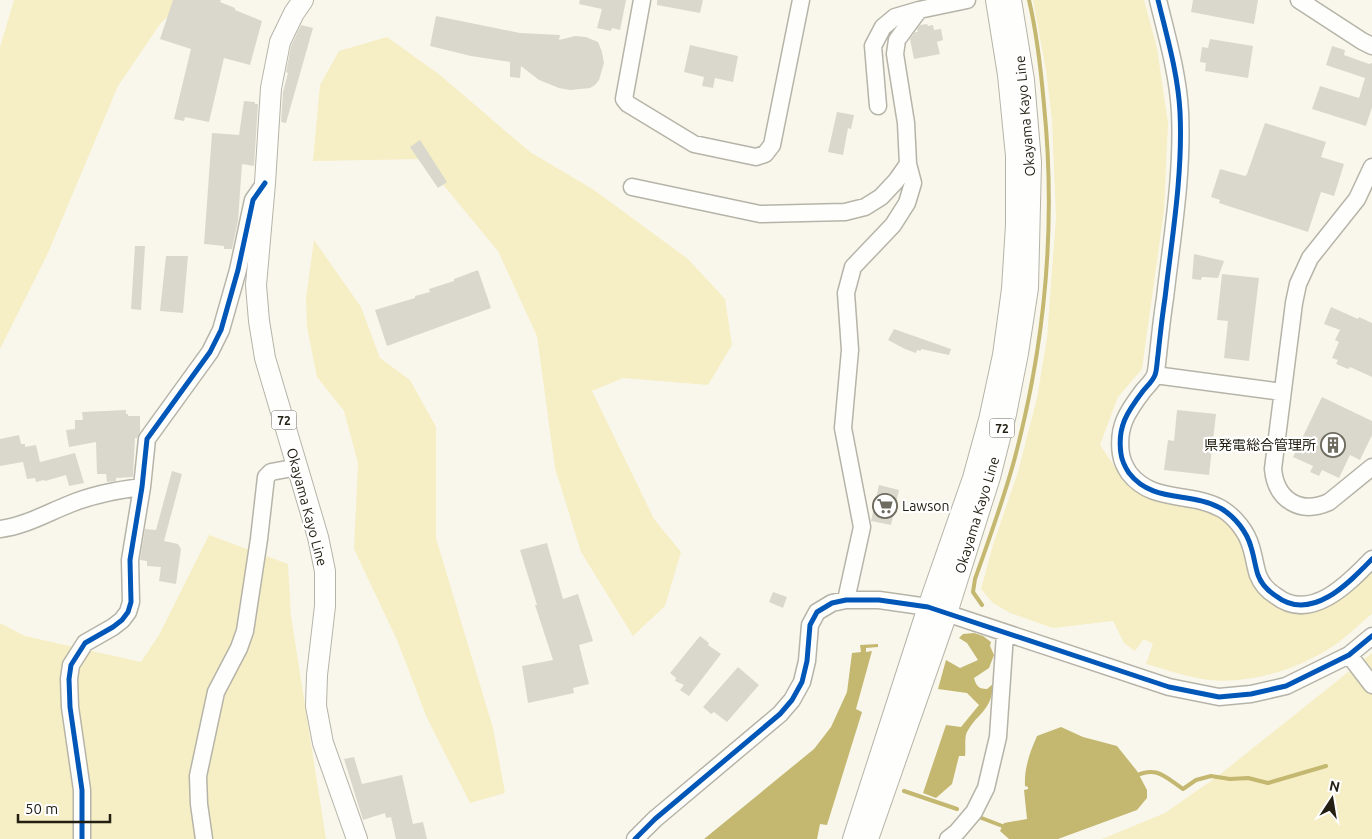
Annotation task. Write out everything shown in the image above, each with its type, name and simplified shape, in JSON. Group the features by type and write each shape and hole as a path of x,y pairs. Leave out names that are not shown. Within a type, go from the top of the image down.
{"main road":[{"name":"Okayama Kayo Line","path":"303,0 294,13 280,42 271,88 256,285 265,358 318,537 325,571 325,606 317,675 316,706 323,743 357,839"},
{"name":"Okayama Kayo Line","path":"853,839 928,607 973,478 989,420 1003,355 1012,289 1016,225 1016,156 1008,75 996,0"},
{"name":"Okayama Kayo Line","path":"868,839 947,613 990,477 1006,414 1018,353 1028,288 1031,162 1024,80 1011,0"}],"street":[{"path":"642,0 624,99 628,104 694,144 756,156 765,154 772,145 802,0"},
{"path":"878,106 873,46 884,27 895,17 968,0"},
{"path":"1158,0 1175,72 1180,111 1180,155 1176,208 1155,376 1125,417 1120,437 1122,458 1133,478 1144,487 1154,492 1212,504 1224,511 1244,531 1251,544 1258,575 1264,585 1286,602 1301,605 1316,602 1330,596 1344,586 1372,559"},
{"path":"1299,0 1372,46"},
{"path":"846,600 862,526 843,428 850,350 846,293 853,267 893,225 907,203 913,183 908,164 906,122 895,54 897,40 919,10"},
{"path":"632,187 760,214 845,212 865,207 881,197 908,164"},
{"path":"1372,167 1357,199 1317,247 1304,269 1298,284 1282,392 1274,469 1277,486 1288,500 1305,507 1322,505 1336,497 1372,467"},
{"path":"82,839 82,790 70,707 69,679 71,665 85,643 113,627 128,612 131,602 130,560 142,487 147,439 210,352 221,330 238,270 253,200 265,183"},
{"path":"1155,376 1282,392"},
{"path":"204,839 199,804 198,776 216,692 239,648 245,631 266,477 271,472 298,467"},
{"path":"0,529 33,520 93,496 116,490 142,487"},
{"path":"635,839 654,819 780,714 792,700 802,682 807,661 810,624 818,612 832,603 846,600 879,600 928,607 1169,688 1219,697 1252,694 1286,686 1349,655 1372,636"},
{"path":"948,839 957,832 974,812 986,788 998,737 1005,634"},
{"path":"1349,655 1372,685"}],"shaded area":[{"path":"14,0 185,0 160,24 118,86 47,255 0,349 0,47"},
{"path":"1033,0 1144,0 1157,48 1168,123 1164,210 1142,369 1118,397 1100,445 1119,473 1143,494 1210,511 1230,524 1292,610 1324,609 1362,581 1372,570 1372,614 1336,644 1317,656 1288,669 1272,674 1225,681 1185,675 1146,664 1153,644 1144,639 1135,651 1124,643 1113,621 1053,628 1010,613 993,603 981,589 993,545 1018,472 1037,398 1047,338 1056,217 1052,120 1046,70"},
{"path":"387,37 440,75 530,152 594,190 688,259 725,299 732,345 708,385 623,378 592,391 654,519 681,552 665,606 633,636 581,552 555,468 537,336 498,251 422,159 313,161 320,85 339,51"},
{"path":"314,240 361,307 380,358 410,380 436,427 436,538 493,728 505,793 470,803 427,718 397,640 354,549 358,463 344,411 317,377 307,327 306,298"},
{"path":"209,535 288,564 291,616 326,839 0,839 0,623 25,636 141,662 159,635"},
{"path":"974,633 983,636 991,642 990,646 994,655 989,668 974,678 980,688 987,689 993,684 992,693 984,711 967,732 965,756 959,756 952,784 936,798 923,793 946,725 961,727 979,705 967,693 938,689 946,660 960,668 978,660 967,643 959,638 963,634"},
{"path":"878,644 878,647 866,648 866,652 872,651 856,709 862,712 827,825 820,824 817,839 704,839 814,749 831,727 847,692 852,653 861,652 860,645"},
{"path":"1372,653 1372,839 1102,839 1165,813 1218,776"},
{"path":"1061,727 1083,737 1117,746 1137,771 1147,790 1147,798 1137,810 1058,839 1009,839 1000,831 1004,823 1027,819 1024,790 1028,789 1028,787 1025,786 1025,773 1037,736"}],"building":[{"path":"173,0 221,0 220,2 235,8 235,10 262,21 250,65 224,58 209,122 185,117 184,121 174,119 191,49 160,39"},
{"path":"580,0 626,0 620,30 612,28 611,31 597,28 602,9 579,4"},
{"path":"657,0 703,0 700,13 657,5"},
{"path":"1193,0 1258,0 1254,24 1191,12"},
{"path":"436,16 520,33 560,35 559,40 575,36 586,37 598,42 602,52 604,63 599,80 590,88 570,90 559,88 539,80 521,66 520,78 510,77 510,62 471,56 430,46"},
{"path":"927,24 928,26 933,25 934,30 941,29 943,40 937,42 940,54 914,59 910,39 915,32 918,32 917,29 920,25"},
{"path":"301,25 313,28 286,123 281,122 283,92 288,73 286,72 291,46"},
{"path":"1210,39 1253,46 1248,78 1205,71 1206,63 1200,62 1202,47 1208,48"},
{"path":"690,45 738,56 733,82 715,78 713,88 702,86 704,77 684,72"},
{"path":"1332,46 1345,50 1344,55 1369,64 1372,63 1372,107 1366,126 1312,109 1320,86 1359,98 1365,78 1326,65"},
{"path":"244,101 258,104 254,166 242,164 238,221 232,249 224,249 224,246 204,244 212,133 239,135"},
{"path":"837,112 854,115 851,129 848,128 843,155 828,152"},
{"path":"1265,123 1326,142 1321,157 1344,164 1334,196 1321,192 1308,232 1219,203 1220,200 1211,197 1220,169 1245,176 1247,174"},
{"path":"420,140 447,182 438,188 410,147"},
{"path":"135,246 145,246 141,310 131,309"},
{"path":"1194,254 1224,261 1218,278 1202,277 1201,280 1192,279"},
{"path":"166,256 188,256 183,313 160,311"},
{"path":"478,270 491,308 387,346 375,310 415,298 415,296 430,292 429,289 454,281 454,279"},
{"path":"1222,274 1259,278 1249,361 1224,358 1228,321 1217,320"},
{"path":"1331,307 1372,323 1372,377 1350,367 1348,369 1336,364 1338,360 1332,358 1339,342 1335,340 1340,330 1324,324"},
{"path":"894,329 951,349 949,355 921,349 921,351 917,350 916,353 905,349 888,340"},
{"name":"県発電総合管理所","path":"1322,397 1372,421 1372,435 1360,460 1350,455 1339,478 1322,470 1319,476 1310,472 1313,466 1293,457"},
{"path":"126,410 128,416 140,416 140,432 137,438 135,438 133,477 116,478 116,481 107,482 106,474 97,474 96,442 69,447 66,430 75,429 75,420 83,420 82,412"},
{"path":"1177,410 1216,414 1209,475 1164,470 1168,440 1174,441"},
{"path":"19,435 21,444 25,444 25,447 36,445 40,462 75,453 84,483 69,486 66,475 36,482 35,478 27,479 23,462 0,466 0,439"},
{"path":"172,471 182,474 164,541 178,544 181,549 176,584 159,581 161,567 147,566 147,561 140,560 145,529 156,530"},
{"path":"879,485 899,490 891,525 871,521"},
{"path":"547,543 563,599 578,594 593,641 579,645 589,684 573,688 574,693 528,703 522,666 553,660 520,550"},
{"path":"773,592 787,597 783,608 769,602"},
{"path":"700,636 709,643 708,645 721,654 689,696 680,690 684,685 675,681 676,678 670,673"},
{"path":"738,667 759,685 727,722 714,712 711,714 703,707"},
{"path":"354,757 362,784 402,775 413,824 423,822 427,839 396,839 391,817 386,818 385,813 363,820 344,759"}],"waterway":[{"path":"982,605 973,592 975,579 1005,491 1025,417 1040,329 1045,284 1049,195 1047,150 1040,65 1029,0"},
{"path":"1135,776 1155,772 1183,789 1196,780 1211,776 1230,779 1248,778 1268,783 1326,766"},
{"path":"904,791 957,809"},
{"path":"979,817 1005,827"}],"cycle path":[{"path":"1158,0 1172,56 1179,98 1180,159 1174,229 1156,371 1153,379 1132,406 1124,420 1120,436 1123,462 1129,473 1139,483 1149,489 1198,500 1222,509 1231,516 1240,525 1249,541 1261,581 1273,594 1289,603 1303,605 1328,597 1352,579 1372,559"},
{"path":"82,839 82,790 70,707 69,679 71,665 85,643 113,627 128,612 131,602 130,560 142,487 147,439 210,352 221,330 238,270 253,200 265,183"},
{"path":"635,839 655,819 780,714 792,700 802,682 807,661 810,625 817,612 832,603 846,600 879,600 928,607 1169,687 1219,697 1251,694 1286,686 1349,655 1372,636"}],"place":[{"name":"県発電総合管理所","path":"1333,445"},
{"name":"Lawson","path":"885,506"}]}
